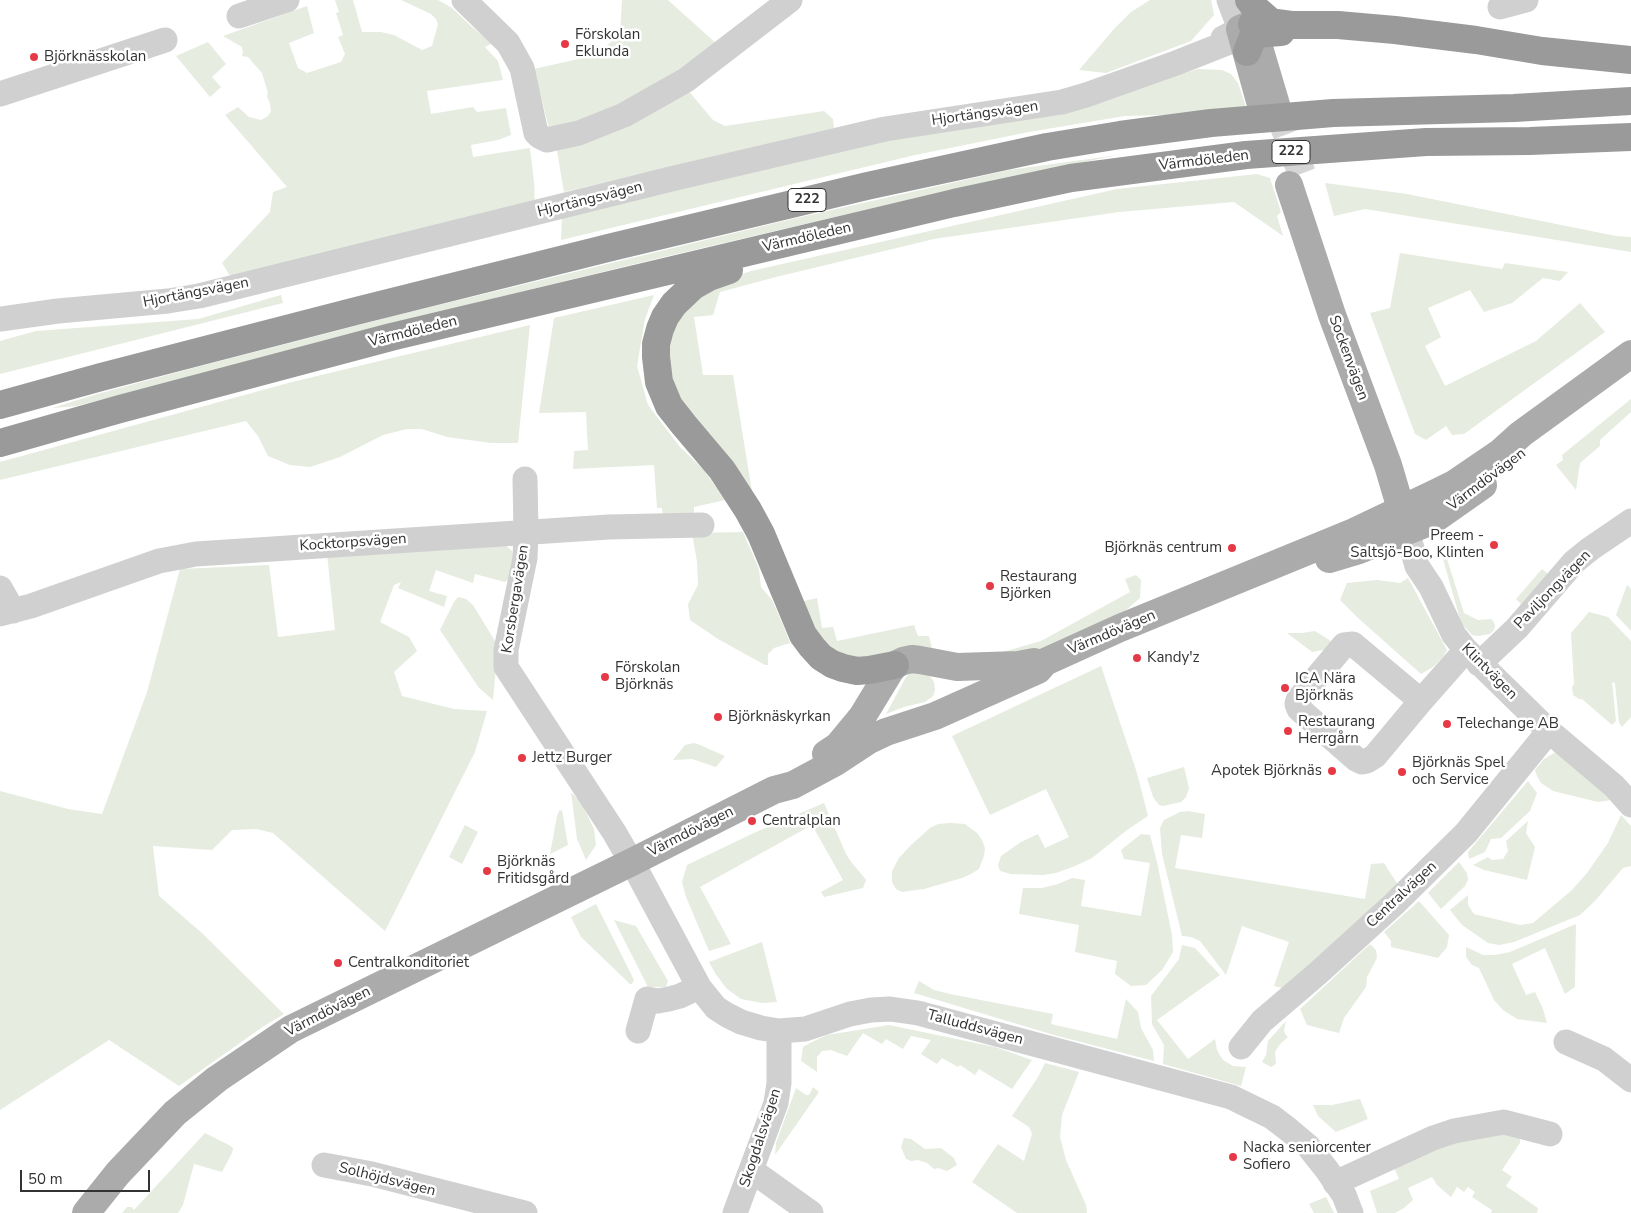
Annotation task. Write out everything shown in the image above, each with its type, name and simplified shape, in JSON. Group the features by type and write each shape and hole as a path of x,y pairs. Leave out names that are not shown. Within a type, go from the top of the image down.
{"highway":[{"path":"1250,25 1338,25 1424,33 1542,51 1631,60"},
{"name":"222","path":"0,405 318,321 612,247 867,186 1047,147 1211,123 1333,113 1514,108 1631,101"},
{"name":"Värmdöleden","path":"0,443 120,409 391,338 1071,178 1246,155 1426,142 1530,141 1631,137"},
{"path":"896,666 869,670 850,670 832,664 821,657 803,635 761,534 748,510 722,470 669,406 659,382 656,344 660,330 674,304 693,286 709,277 726,271 927,221 954,204"}],"main road":[{"path":"1250,25 1270,110"},
{"name":"Sockenvägen","path":"1297,183 1321,234 1412,517"},
{"name":"Värmdövägen","path":"774,790 789,777 838,746 862,716 884,680 896,666 912,659 957,667 991,667 1045,662 1120,628 1207,593 1359,550 1412,517 1454,484 1501,452 1521,434 1631,354"},
{"name":"Värmdövägen","path":"1412,517 1436,518 1500,473 1553,426 1611,382 1631,364"},
{"name":"Värmdövägen","path":"86,1213 118,1173 175,1113 217,1079 291,1029 632,862 774,790 793,785 834,763 869,740 886,732 935,716 1038,670 1045,662"},
{"path":"930,663 941,674 947,696 945,704 935,716"}],"street":[{"path":"239,16 287,0"},
{"path":"464,0 504,38 518,59 522,68 536,133 547,140 578,133 624,116 686,80 790,0"},
{"path":"1229,0 1250,25"},
{"path":"1500,7 1526,0"},
{"name":"Hjortängsvägen","path":"3,313 159,302 199,296 652,184 885,129 1062,102 1176,63 1250,25"},
{"path":"0,94 165,40"},
{"name":"Korsbergavägen","path":"525,479 525,558 506,650 506,668 632,862"},
{"name":"Klintvägen","path":"1412,517 1431,561 1431,587 1454,635 1472,657 1550,731 1614,786 1631,805"},
{"name":"Paviljongvägen","path":"1421,700 1353,644 1344,645 1298,700 1297,704 1299,709 1356,759 1362,762 1367,761 1374,756 1421,700 1472,657 1517,628 1574,562 1631,521"},
{"name":"Kocktorpsvägen","path":"0,588 7,612 159,561 196,554 609,527 702,524"},
{"name":"Centralvägen","path":"1241,1047 1262,1021 1387,910 1466,833 1550,731"},
{"name":"Talluddsvägen","path":"632,862 699,987 716,1008 726,1016 761,1028 780,1031 805,1028 850,1014 871,1010 890,1009 911,1012 1231,1097 1272,1117 1308,1146 1344,1195 1351,1213"},
{"path":"638,1031 647,999 658,1001 669,999 699,987"},
{"name":"Skogdalsvägen","path":"735,1213 776,1103 779,1083 780,1031"},
{"path":"1566,1042 1604,1059 1631,1080"},
{"path":"1335,1183 1420,1143 1454,1131 1504,1122 1550,1134"},
{"name":"Solhöjdsvägen","path":"324,1165 372,1174 448,1204 524,1213"},
{"path":"751,1170 811,1213"}],"shaded area":[{"path":"335,0 353,0 362,32 381,32 394,35 422,50 432,46 438,24 436,19 431,14 401,0 438,0 452,8 473,28 493,43 485,47 498,61 503,80 427,91 431,114 473,107 477,112 506,108 511,135 498,140 471,145 473,157 530,148 535,205 232,279 222,263 270,212 273,192 287,187 225,115 238,107 249,117 261,120 268,116 271,111 262,73 248,57 242,56 242,47 223,36 307,6 314,33 289,43 298,68 307,73 341,62 345,54 338,37 343,35 336,13 339,12"},
{"path":"622,0 668,0 718,45 673,79 579,122 549,128 534,69 596,55 620,34"},
{"path":"1150,0 1211,0 1214,15 1191,41 1106,73 1079,70 1131,12"},
{"path":"208,42 226,64 212,77 221,87 210,97 176,56"},
{"path":"1198,69 1222,70 1231,74 1238,83 1246,113 1125,116 1029,132 915,155 561,240 562,214 793,157 1120,96"},
{"path":"686,88 713,120 725,126 824,111 833,119 834,128 564,192 556,145"},
{"path":"1118,155 938,193 668,256 487,300 77,406 52,408 197,367 398,315 792,219 1009,170"},
{"path":"1257,174 1270,178 1281,212 1277,216 1283,236 1234,202 1119,212 934,239 720,292 713,315 694,317 703,375 733,375 755,510 670,383 669,342 676,323 686,309 716,283 751,271 1117,189"},
{"path":"1325,183 1407,194 1616,236 1631,237 1631,252 1365,209 1334,216"},
{"path":"1400,253 1502,269 1505,263 1568,272 1560,281 1543,278 1512,303 1484,312 1470,290 1428,308 1441,337 1425,346 1445,386 1536,341 1580,303 1605,332 1464,434 1452,435 1446,426 1426,440 1415,434 1370,313 1390,308"},
{"path":"281,295 283,303 0,374 0,341 36,331 198,319"},
{"path":"654,295 645,319 637,366 648,405 680,447 704,470 725,500 694,507 694,517 663,518 662,508 657,508 654,465 573,469 574,451 588,450 586,412 539,413 554,318"},
{"path":"530,325 518,443 491,443 447,437 422,429 407,429 383,435 340,457 310,467 290,465 268,456 258,436 246,421 0,480 0,462 292,382"},
{"path":"1631,399 1631,412 1600,440 1600,446 1580,463 1576,490 1556,465 1563,460 1562,455"},
{"path":"743,532 759,569 761,587 772,600 790,643 774,648 768,654 768,665 718,639 690,620 688,604 698,585 697,562 692,533"},
{"path":"504,544 512,551 515,560 513,576 505,582 475,574 473,583 436,570 429,591 447,596 444,607 398,588 401,582 394,585 380,622 409,637 417,651 394,672 402,696 454,709 487,711 475,752 385,931 273,833 256,829 232,830 212,850 153,846 159,896 203,934 284,1014 179,1086 109,1040 0,1110 0,791 68,809 102,814 147,692 180,569 269,565 278,637 335,630 327,554"},
{"path":"1443,559 1447,559 1464,613 1478,620 1491,619 1495,626 1490,634 1472,635 1463,625"},
{"path":"1542,569 1548,574 1521,604 1516,599"},
{"path":"1136,575 1141,580 1140,598 1125,611 1031,654 857,660 832,651 796,603 817,598 822,628 833,627 837,641 914,625 918,636 929,636 932,648 968,656 1003,652 1041,641 1130,592 1125,579"},
{"path":"1408,578 1447,650 1433,667 1421,674 1340,600 1347,583 1377,580 1400,583"},
{"path":"1627,585 1631,589 1631,631 1616,615"},
{"path":"458,597 466,599 473,605 498,646 493,700 479,688 440,630"},
{"path":"1589,612 1608,617 1631,641 1631,717 1622,727 1619,723 1615,683 1612,682 1616,721 1612,725 1582,699 1573,695 1571,633"},
{"path":"1315,631 1331,641 1328,649 1312,652 1287,633 1302,633"},
{"path":"1101,666 1137,773 1148,816 1092,858 1075,866 1056,873 1043,875 1011,874 1000,871 998,865 1001,856 1021,842 1038,834 1045,848 1069,837 1046,789 990,815 952,736"},
{"path":"925,672 934,682 935,690 933,696 925,702 886,714 906,677 910,673"},
{"path":"694,743 725,756 716,767 692,759 673,760 685,745"},
{"path":"1559,750 1611,800 1598,802 1553,791 1541,783 1535,770 1544,759"},
{"path":"1184,767 1189,788 1186,797 1181,802 1163,806 1159,805 1153,797 1147,778"},
{"path":"1528,781 1537,793 1530,811 1501,838 1491,839 1485,852 1469,859 1468,852"},
{"path":"571,792 582,804 594,829 596,845 586,860 577,839"},
{"path":"824,803 846,854 866,880 863,888 824,897 821,892 843,880 812,825 700,887 731,944 709,951 686,897 682,882 687,865 756,832"},
{"path":"562,810 568,845 550,854 557,816 559,811"},
{"path":"1188,811 1205,814 1202,838 1181,835 1175,868 1365,899 1371,864 1384,863 1400,888 1287,989 1274,986 1289,942 1242,926 1226,975 1200,941 1182,936 1162,854 1160,828 1164,820 1180,812"},
{"path":"1621,815 1631,826 1631,866 1623,868 1595,901 1580,915 1514,942 1499,945 1488,943 1462,925 1450,910 1468,895 1468,905 1474,914 1520,925 1533,923 1572,890 1587,873 1608,843"},
{"path":"1528,821 1526,833 1535,847 1527,880 1484,870 1473,865 1488,857 1492,860 1503,859 1508,851 1506,841"},
{"path":"938,824 965,824 977,833 982,840 985,848 979,869 962,878 924,889 902,892 896,889 892,882 892,871 899,858 930,828"},
{"path":"465,825 478,832 462,864 449,857"},
{"path":"1141,834 1150,835 1172,935 1173,952 1162,970 1146,985 1131,986 1115,974 1117,961 1075,952 1079,925 1019,914 1023,888 1042,888 1072,878 1085,880 1081,906 1141,916 1150,863 1124,859 1121,850"},
{"path":"1459,862 1467,873 1468,880 1465,886 1441,909 1428,893"},
{"path":"1419,901 1449,935 1447,947 1438,958 1391,947 1391,941 1384,932"},
{"path":"596,904 634,980 632,984 581,937 571,917"},
{"path":"614,920 636,926 668,981 666,987 648,987"},
{"path":"1576,924 1575,987 1565,994 1545,948 1512,964 1526,995 1535,992 1547,1023 1517,1019 1503,1010 1494,1000 1479,968 1472,965 1466,957 1466,947 1483,955 1510,952"},
{"path":"762,942 777,1002 762,1003 741,999 727,989 709,962"},
{"path":"1370,944 1376,950 1377,958 1367,977 1366,987 1344,1018 1339,1033 1307,1025 1300,1009"},
{"path":"1182,945 1195,948 1220,975 1157,1020 1188,1059 1215,1039 1217,1050 1223,1060 1233,1066 1246,1067 1241,1086 1163,1064 1164,1045 1152,1024 1151,996 1179,959"},
{"path":"919,981 934,990 950,994 1053,1014 1051,1024 1117,1039 1126,999 1138,1012 1141,1028 1153,1050 1154,1061 1054,1035 914,993"},
{"path":"1286,1021 1284,1030 1288,1037 1275,1052 1276,1064 1271,1067 1262,1062 1266,1055 1268,1041"},
{"path":"889,1025 995,1047 1032,1060 1012,1089 979,1069 975,1075 960,1065 958,1067 942,1058 937,1064 921,1054 931,1040 911,1036 903,1049 886,1039 882,1044 863,1033 847,1056 831,1050 822,1051 817,1057 817,1072 801,1061 803,1047 827,1035"},
{"path":"1045,1063 1079,1072 1062,1115 1060,1137 1066,1160 1086,1205 1087,1213 1017,1213 972,1182 998,1144 1024,1161 1032,1134 1029,1127 1012,1116"},
{"path":"813,1087 819,1092 775,1155 776,1143 796,1088 809,1095"},
{"path":"1360,1099 1368,1119 1336,1132 1318,1116 1313,1105 1332,1105"},
{"path":"205,1133 233,1148 222,1172 194,1164 183,1205 178,1213 122,1213 127,1207 132,1207 134,1210"},
{"path":"1493,1133 1520,1136 1520,1143 1502,1170 1512,1177 1506,1186 1538,1208 1537,1213 1491,1213 1492,1210 1472,1197 1475,1192 1468,1187 1464,1192 1457,1187 1451,1197 1437,1185 1432,1177 1408,1188 1413,1200 1404,1208 1395,1213 1377,1213 1370,1191 1399,1179 1392,1163 1434,1146"},
{"path":"904,1138 911,1139 925,1149 941,1148 954,1158 957,1165 947,1171 938,1168 934,1169 927,1163 918,1160 911,1161 906,1159 901,1147"},
{"path":"1326,1197 1334,1213 1314,1213 1309,1204"}],"tunnel":[{"path":"1277,108 1305,182"}],"place":[{"name":"Förskolan Eklunda","path":"565,44"},
{"name":"Björknässkolan","path":"34,57"},
{"name":"Preem - Saltsjö-Boo, Klinten","path":"1494,545"},
{"name":"Björknäs centrum","path":"1232,548"},
{"name":"Restaurang Björken","path":"990,586"},
{"name":"Kandy'z","path":"1137,658"},
{"name":"Förskolan Björknäs","path":"605,677"},
{"name":"ICA Nära Björknäs","path":"1285,688"},
{"name":"Björknäskyrkan","path":"718,717"},
{"name":"Telechange AB","path":"1447,724"},
{"name":"Restaurang Herrgårn","path":"1288,731"},
{"name":"Jettz Burger","path":"522,758"},
{"name":"Apotek Björknäs","path":"1332,771"},
{"name":"Björknäs Spel och Service","path":"1402,772"},
{"name":"Centralplan","path":"752,821"},
{"name":"Björknäs Fritidsgård","path":"487,871"},
{"name":"Centralkonditoriet","path":"338,963"},
{"name":"Nacka seniorcenter Sofiero","path":"1233,1157"}]}
